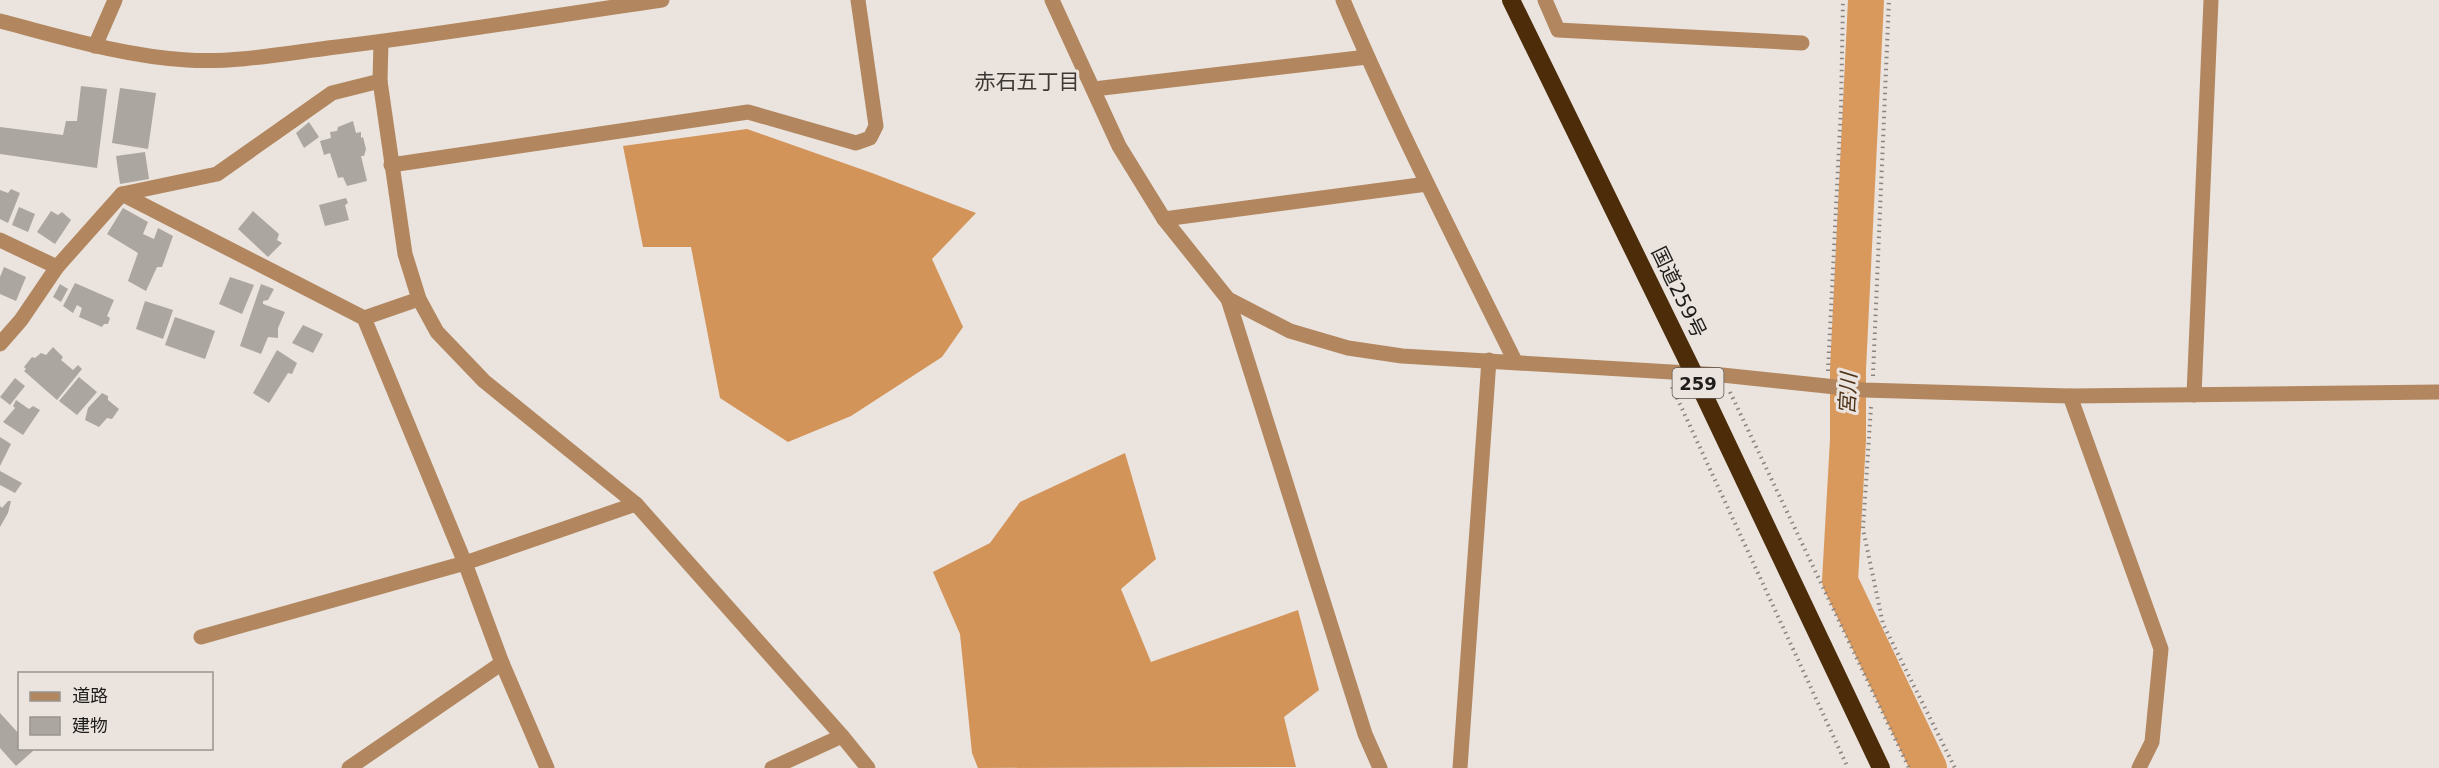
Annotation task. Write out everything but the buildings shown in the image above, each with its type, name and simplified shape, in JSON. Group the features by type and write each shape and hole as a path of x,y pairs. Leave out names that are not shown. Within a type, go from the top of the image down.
{"highway":[{"name":"国道259号","path":"1511,0 1694,374 1881,768"}],"street":[{"path":"95,46 115,0"},
{"path":"0,21 95,46 147,56 190,60 238,59 381,42 584,5 662,0"},
{"path":"391,165 748,112 856,143 870,138 876,126 858,0"},
{"path":"1052,0 1119,147 1164,219 1228,299 1362,723 1380,768"},
{"path":"1343,0 1367,57 1427,184 1515,362"},
{"path":"1545,0 1558,30 1802,43"},
{"path":"2194,395 2211,0"},
{"path":"381,42 380,81 405,254 419,299 437,332 484,381 636,504 868,768"},
{"path":"1094,89 1367,57"},
{"path":"0,344 21,320 57,267 122,194 217,174 332,93 380,81"},
{"path":"1164,219 1427,184"},
{"path":"122,194 364,318 465,563 502,663 547,768"},
{"path":"0,240 57,267"},
{"path":"364,318 419,299"},
{"path":"1228,299 1290,331 1348,348 1402,356 1722,375 1864,390 2070,396 2439,392"},
{"path":"1460,768 1489,360"},
{"path":"2070,396 2161,649 2152,742 2139,768"},
{"path":"201,637 465,563 636,504"},
{"path":"349,768 502,663"},
{"path":"772,768 842,736"}],"path":[{"path":"1829,388 1844,0"},
{"path":"1665,372 1848,768"},
{"path":"1722,375 1909,768"}],"shaded area":[{"path":"747,129 976,213 932,259 963,327 942,357 851,416 788,442 720,398 691,247 643,247 623,146"},
{"path":"1125,453 1156,559 1121,589 1151,662 1298,610 1319,690 1284,717 1296,767 978,768 972,753 960,634 933,572 990,543 1020,502"}],"waterway":[{"name":"宮川","path":"1866,0 1840,581 1929,768"}],"district":[{"name":"赤石五丁目","path":"1027,82"}]}
